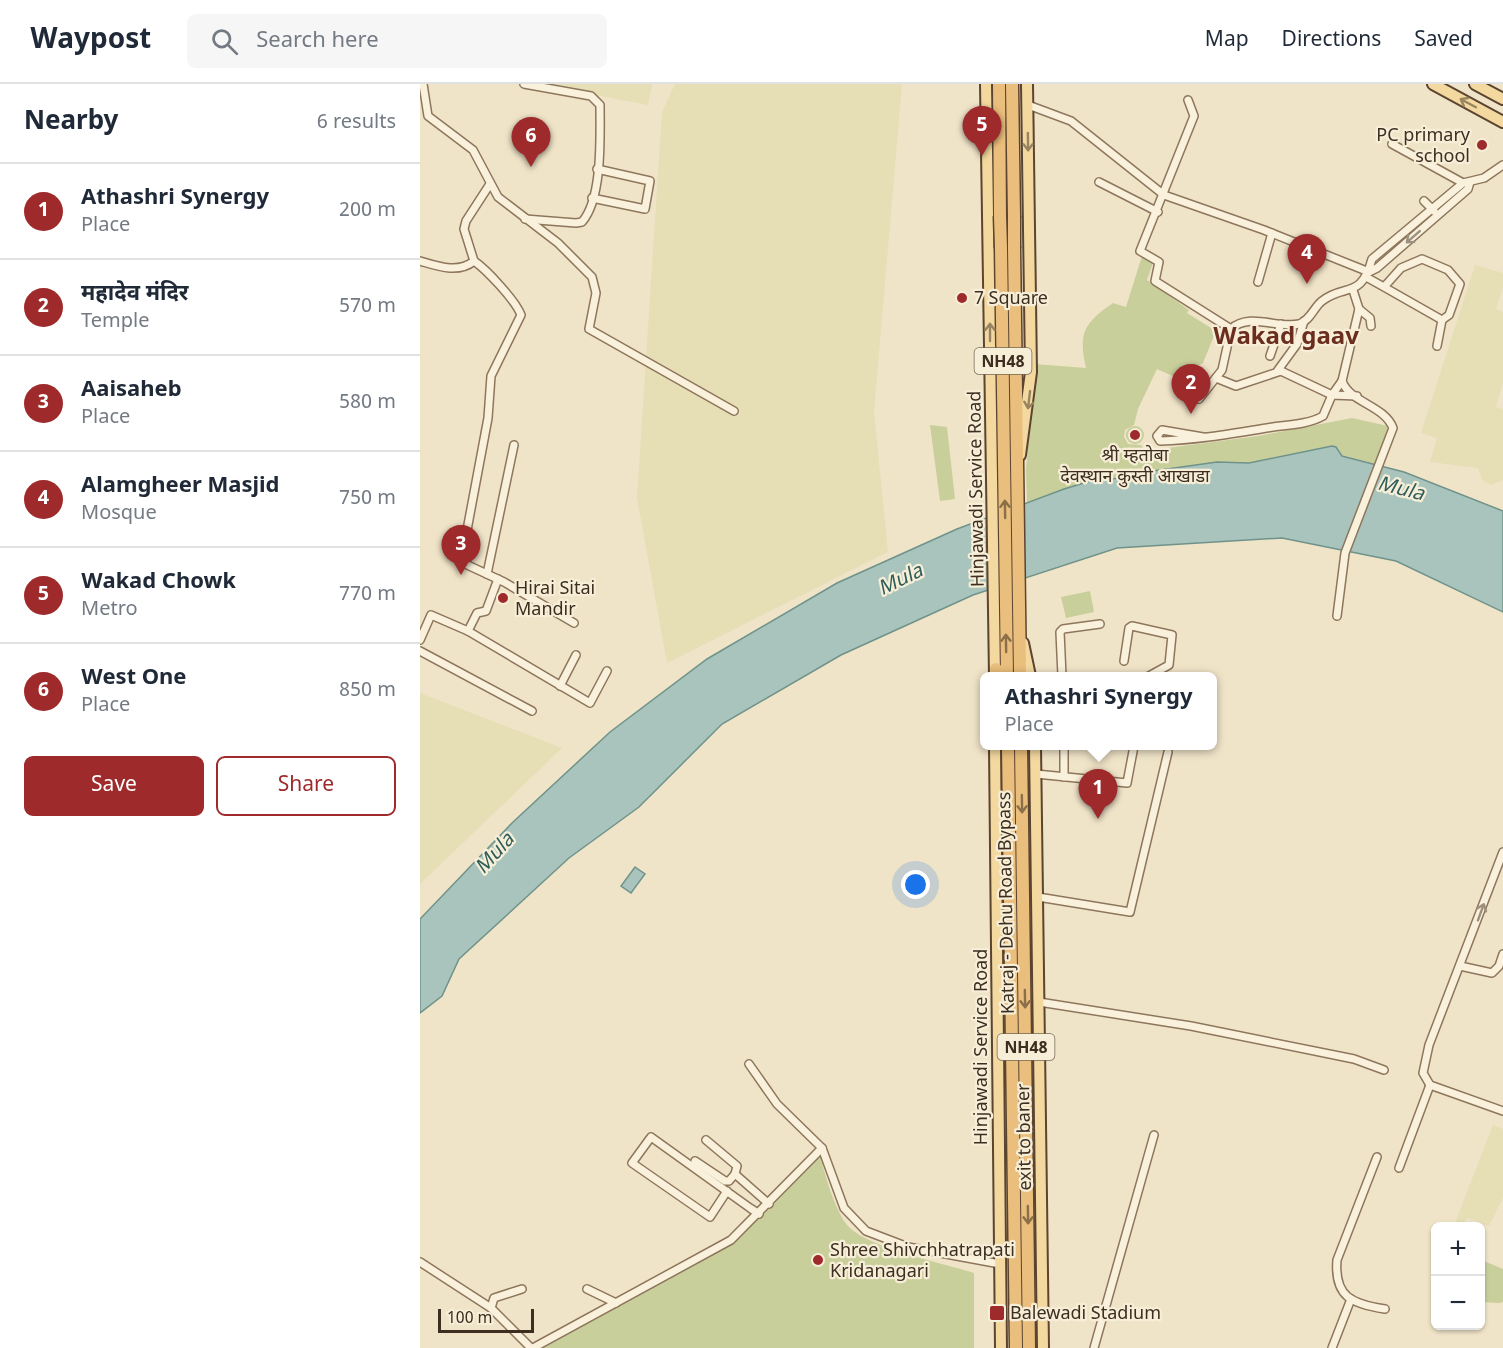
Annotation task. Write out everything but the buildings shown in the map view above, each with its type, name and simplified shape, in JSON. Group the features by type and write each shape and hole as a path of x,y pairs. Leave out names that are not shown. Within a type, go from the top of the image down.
{"highway":[{"name":"NH48","path":"999,84 1001,248 999,474 1001,609 1007,672"},
{"name":"NH48","path":"1012,84 1020,672"},
{"name":"Katraj - Dehu Road Bypass","path":"1008,750 1016,1348"},
{"name":"Katraj - Dehu Road Bypass","path":"1021,750 1029,1348"},
{"path":"1028,1184 1041,1183"}],"main road":[{"name":"Hinjawadi Service Road","path":"986,84 989,240 999,474"},
{"path":"1018,472 1031,372 1027,84"},
{"path":"1433,84 1503,122"},
{"path":"1475,84 1503,99"},
{"path":"989,228 1029,228"},
{"path":"989,240 1030,240"},
{"name":"Hinjawadi Service Road","path":"997,672 1001,609"},
{"path":"1019,625 1029,672"},
{"name":"Hinjawadi Service Road","path":"995,750 1001,1348"},
{"name":"exit to baner","path":"1035,750 1043,1348"}],"street":[{"path":"423,84 429,116"},
{"path":"523,219 582,222 592,198 597,169 600,105 598,100 591,96 524,84"},
{"path":"1188,100 1194,116 1158,212 1140,248 1143,253 1159,262 1155,281 1231,329"},
{"path":"1028,105 1071,121 1164,195 1272,233 1367,274 1384,287 1442,320"},
{"path":"420,116 429,116 473,150 498,197 523,219 558,243 595,282 597,293 589,329 734,411"},
{"path":"1392,144 1467,183"},
{"path":"1367,274 1372,259 1431,208 1467,183 1484,178 1503,165"},
{"path":"592,198 645,209 650,182 597,169"},
{"path":"1100,182 1158,212"},
{"path":"1216,378 1236,386 1258,380 1278,370 1297,344 1304,321 1323,299 1353,290 1367,274 1468,189 1467,183"},
{"path":"472,263 464,229 466,221 490,184"},
{"path":"1424,201 1438,214"},
{"path":"1258,282 1272,233"},
{"path":"1384,287 1401,268 1422,259 1448,270 1460,285 1449,315 1442,320 1437,346"},
{"path":"420,261 443,267 461,268 472,263 482,266 516,305 520,315 491,376 488,418 461,559 463,565 498,579 574,622"},
{"path":"1203,437 1170,430 1162,430 1157,436 1160,441 1203,437 1320,418 1329,408 1332,395 1342,381 1359,309 1353,290"},
{"path":"1359,309 1370,318 1371,326"},
{"path":"1199,399 1224,365 1231,329 1245,321 1281,324 1304,321"},
{"path":"1270,356 1281,324"},
{"path":"1278,370 1332,395 1357,396"},
{"path":"1337,616 1345,553 1393,433 1392,424 1342,381"},
{"path":"487,574 514,445"},
{"path":"468,631 477,613 486,611 498,579"},
{"path":"420,640 429,615 468,631 590,703 607,671"},
{"path":"1062,672 1060,632 1063,629 1100,624"},
{"path":"1124,661 1129,628 1132,626 1172,635 1169,665 1156,672"},
{"path":"420,651 532,711"},
{"path":"560,686 576,655"},
{"path":"1064,750 1064,777"},
{"path":"1036,774 1126,783 1133,750"},
{"path":"1038,897 1130,912 1168,752"},
{"path":"1503,852 1429,1045 1423,1073 1430,1085 1503,1110"},
{"path":"1460,966 1492,973 1499,966 1503,954"},
{"path":"1039,1002 1212,1030 1354,1059 1384,1070"},
{"path":"749,1064 777,1104 822,1148 844,1208 866,1231 908,1247 1000,1264"},
{"path":"1399,1168 1430,1085"},
{"path":"1094,1348 1154,1135"},
{"path":"727,1191 710,1217 632,1163 651,1137 727,1191 759,1214"},
{"path":"695,1161 725,1181 735,1174 736,1166 705,1140"},
{"path":"420,1262 491,1308 532,1348 731,1240 822,1148"},
{"path":"1377,1157 1337,1260 1335,1278 1342,1292 1351,1299 1362,1306 1385,1310"},
{"path":"735,1174 769,1204"},
{"path":"491,1308 494,1298 522,1289"},
{"path":"587,1289 616,1303"},
{"path":"1332,1348 1351,1299"}],"shaded area":[{"path":"536,84 652,84 648,105"},
{"path":"675,84 902,84 874,412 888,552 667,663 637,498 662,112"},
{"path":"1475,265 1503,273 1503,287 1496,309 1503,312 1503,382 1496,407 1503,409 1503,480 1491,485 1482,480 1478,468 1430,462 1437,438 1421,433"},
{"path":"420,693 562,748 420,884"},
{"path":"1493,1125 1503,1129 1503,1198 1489,1226 1485,1222 1467,1218 1465,1222 1455,1222"}],"green space":[{"path":"1142,256 1154,260 1147,280 1189,310 1187,313 1216,331 1203,363 1193,368 1186,382 1157,369 1138,409 1134,425 1125,430 1124,437 1128,444 1141,445 1145,451 1258,436 1352,418 1388,426 1376,464 1342,455 1337,447 1332,446 1249,463 1217,462 1153,471 1139,477 1094,480 1027,504 1026,470 1035,364 1086,368 1083,337 1086,330 1095,317 1113,303 1126,307"},
{"path":"930,425 947,427 955,499 940,501"},
{"name":"श्री म्हतोबा देवस्थान कुस्ती आखाडा","path":"1135,426 1141,429 1144,435 1141,441 1135,444 1129,441 1126,435 1129,429"},
{"path":"1090,591 1094,612 1066,618 1061,597"},
{"name":"Shree Shivchhatrapati Kridanagari","path":"820,1154 835,1203 844,1221 859,1235 890,1249 974,1273 974,1348 540,1348 735,1241 809,1161"},
{"path":"1485,1261 1503,1269 1503,1302 1485,1302"}],"water":[{"name":"Mula","path":"1336,447 1342,456 1404,472 1503,511 1503,612 1396,561 1282,538 1117,548 973,595 841,655 722,724 639,807 569,858 459,959 442,996 420,1013 420,919 512,823 610,732 707,659 837,583 957,529 1064,489 1094,480 1139,477 1153,471 1217,462 1249,463"},
{"path":"635,867 645,874 631,893 621,886"}],"place":[{"name":"PC primary school","path":"1482,145"},
{"name":"Wakad Chowk","path":"982,156"},
{"name":"West One","path":"531,167"},
{"name":"Alamgheer Masjid","path":"1307,284"},
{"name":"7 Square","path":"962,298"},
{"name":"महादेव मंदिर","path":"1191,414"},
{"name":"श्री म्हतोबा देवस्थान कुस्ती आखाडा","path":"1135,435"},
{"name":"Aaisaheb","path":"461,575"},
{"name":"Hirai Sitai Mandir","path":"503,598"},
{"name":"Athashri Synergy","path":"1098,819"},
{"name":"Shree Shivchhatrapati Kridanagari","path":"818,1260"},
{"name":"Balewadi Stadium","path":"997,1313"}],"district":[{"name":"Wakad gaav","path":"1286,336"}]}
